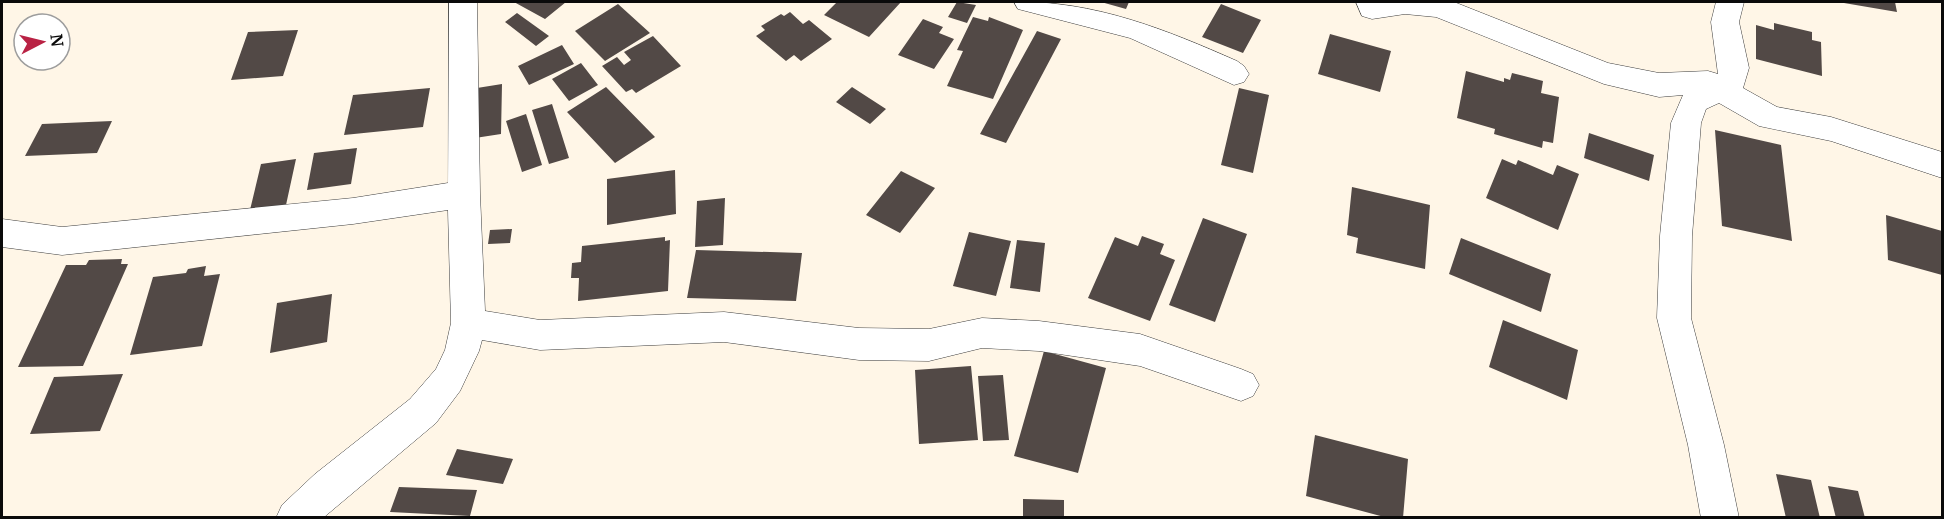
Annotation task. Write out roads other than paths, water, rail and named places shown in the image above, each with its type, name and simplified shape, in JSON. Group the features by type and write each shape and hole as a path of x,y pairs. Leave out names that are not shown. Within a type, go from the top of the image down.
{"street":[{"path":"295,518 328,487 423,411 448,380 462,351 468,323 464,194 463,2"},
{"path":"1028,2 1137,29 1234,74"},
{"path":"1370,2 1372,9 1405,4 1438,7 1604,73 1659,85 1708,82 1722,88 1770,118 1831,129 1942,165"},
{"path":"1720,518 1706,445 1674,318 1676,236 1686,123 1694,102 1732,81 1734,68 1725,22 1730,2"},
{"path":"2,233 62,241 353,211 464,194"},
{"path":"468,323 540,335 724,327 859,344 929,345 982,333 1039,336 1140,350 1241,385"}]}
